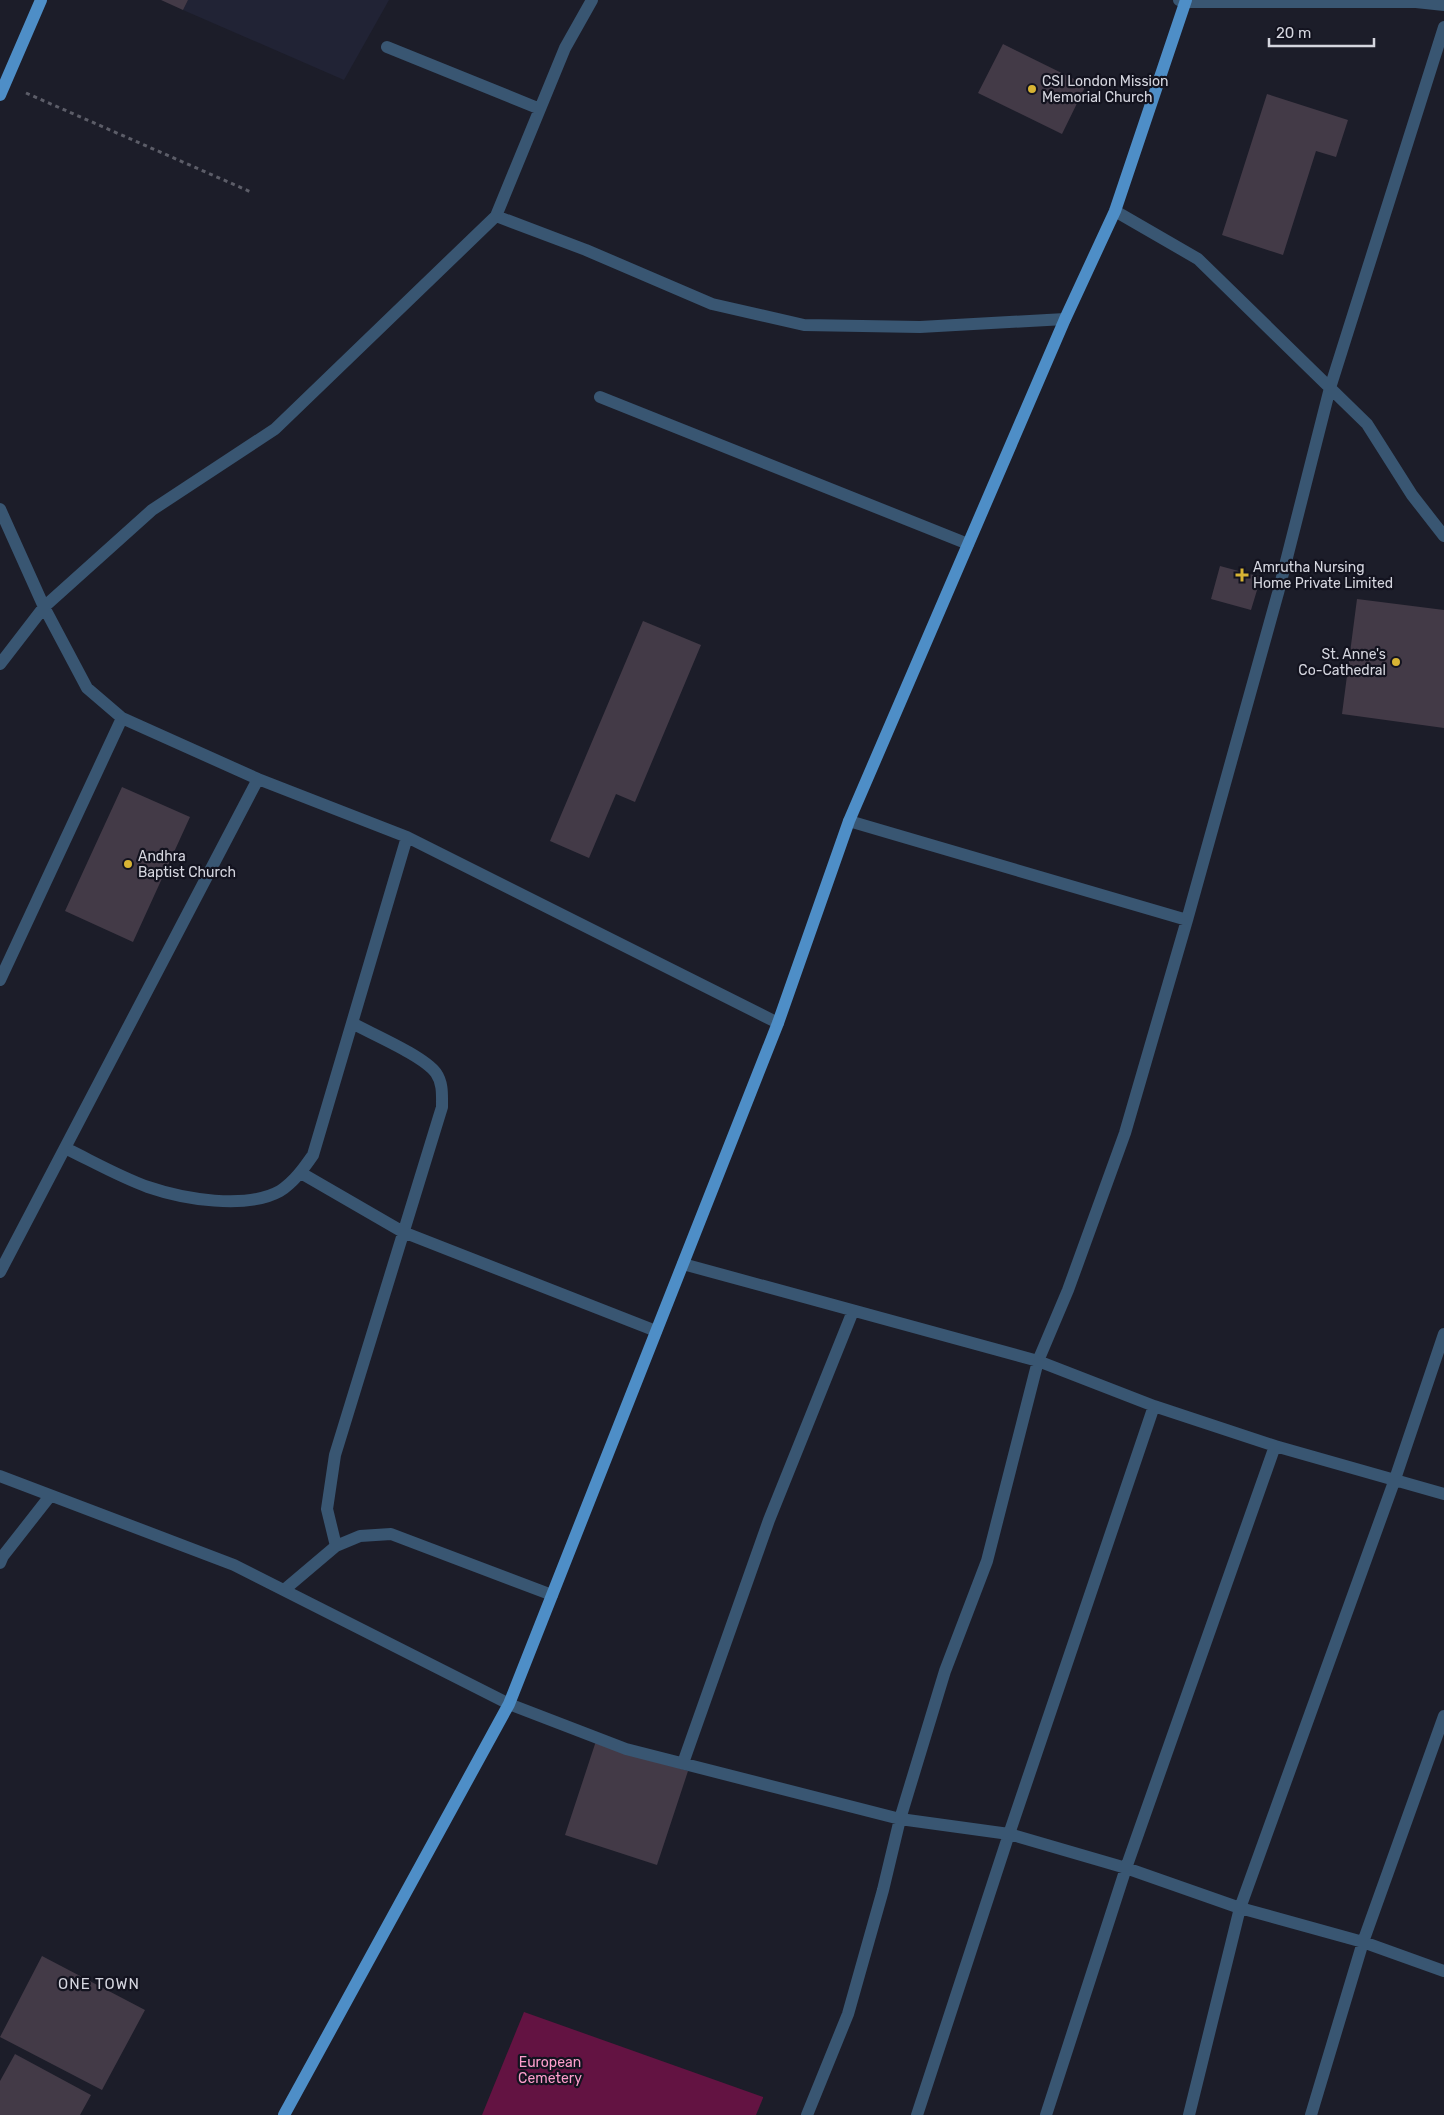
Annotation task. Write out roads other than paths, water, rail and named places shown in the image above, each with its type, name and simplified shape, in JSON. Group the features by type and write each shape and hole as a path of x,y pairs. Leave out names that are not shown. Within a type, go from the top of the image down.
{"main road":[{"path":"2,89 41,0"},
{"path":"284,2115 509,1704 778,1023 849,822 968,544 1115,211 1183,1"}],"street":[{"path":"0,664 44,607 152,510 275,429 496,216 565,48 592,0"},
{"path":"1183,1 1416,2 1444,5"},
{"path":"808,2115 848,2014 883,1890 900,1819 945,1671 987,1561 1038,1361 1068,1290 1125,1133 1187,920 1278,593 1330,388 1444,27"},
{"path":"387,48 540,109"},
{"path":"1115,211 1198,259 1367,424 1412,495 1444,536"},
{"path":"496,216 586,250 712,304 804,325 920,327 1066,319"},
{"path":"600,397 968,544"},
{"path":"0,509 44,607 87,688 122,718 258,779 407,837 778,1023"},
{"path":"0,980 122,718"},
{"path":"0,1272 258,779"},
{"path":"849,822 1187,920"},
{"path":"65,1148 147,1186 174,1194 233,1202 263,1198 280,1190 301,1173 313,1155 407,837"},
{"path":"336,1546 328,1509 335,1455 442,1107 442,1087 436,1073 425,1062 352,1023"},
{"path":"301,1173 404,1232 656,1331"},
{"path":"683,1264 1038,1361 1154,1406 1275,1446 1395,1478 1444,1494"},
{"path":"683,1763 769,1520 852,1311"},
{"path":"1190,2115 1240,1908 1395,1478 1444,1334"},
{"path":"917,2115 1009,1834 1154,1406"},
{"path":"1046,2115 1126,1868 1275,1446"},
{"path":"0,1476 234,1565 509,1704 626,1749 900,1819 1009,1834 1126,1868 1240,1908 1363,1942 1444,1971"},
{"path":"0,1563 3,1556 50,1496"},
{"path":"284,1590 336,1546 360,1536 391,1534 552,1595"},
{"path":"1311,2115 1363,1942 1444,1716"}],"place":[{"name":"CSI London Mission Memorial Church","path":"1032,89"},
{"name":"Amrutha Nursing Home Private Limited","path":"1242,575"},
{"name":"St. Anne's Co-Cathedral","path":"1396,662"},
{"name":"Andhra Baptist Church","path":"128,864"}],"district":[{"name":"ONE TOWN","path":"99,1984"}],"park label":[{"name":"European Cemetery","path":"550,2070"}]}
